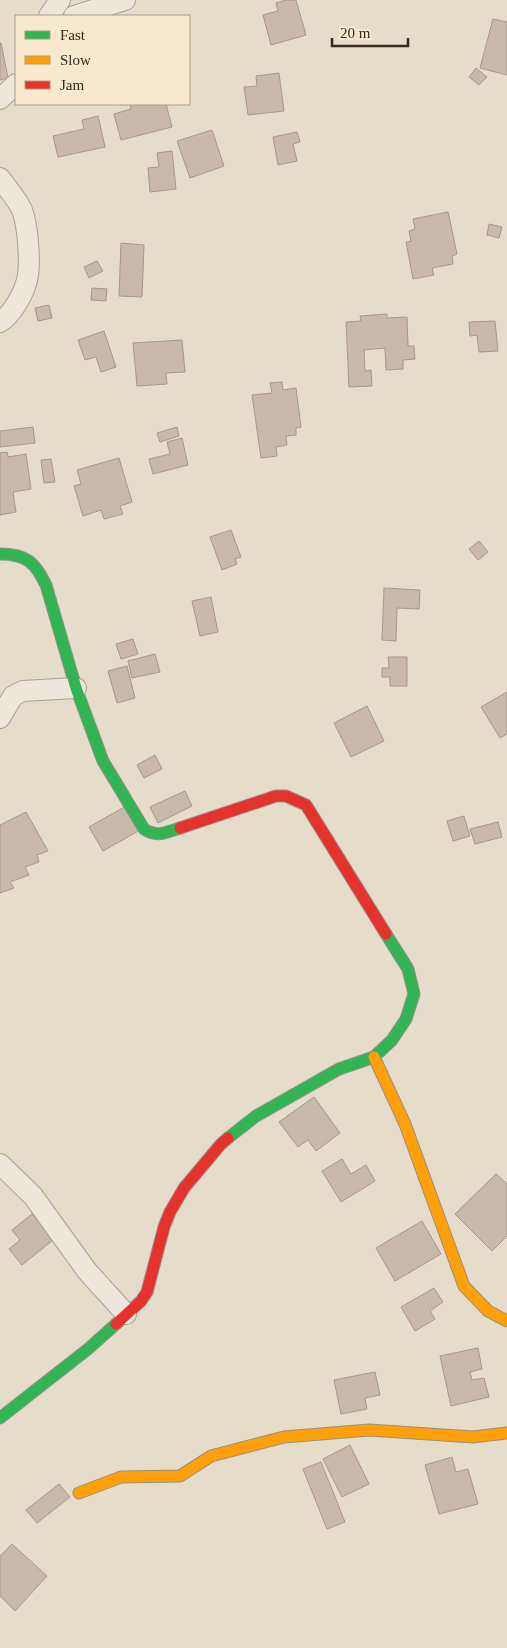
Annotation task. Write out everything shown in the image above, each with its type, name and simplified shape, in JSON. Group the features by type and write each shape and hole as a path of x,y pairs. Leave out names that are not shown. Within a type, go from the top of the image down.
{"street":[{"path":"50,15 60,0"},
{"path":"77,15 124,0"},
{"path":"0,99 15,85"},
{"path":"0,178 18,203 24,216 28,272 26,284 12,311 0,322"},
{"path":"0,554 20,556 30,560 40,572 46,585 76,688 103,761 144,829 151,834 160,834 276,796 286,796 306,805 408,969 414,994 406,1019 392,1040 374,1057 339,1069 256,1116 221,1144 177,1199 164,1227 147,1292 141,1301 88,1349 0,1418"},
{"path":"0,718 14,696 23,691 76,688"},
{"path":"374,1057 405,1124 464,1286 488,1311 507,1321"},
{"path":"0,1164 33,1196 87,1271 126,1314"},
{"path":"80,1492 121,1477 180,1476 211,1456 284,1437 370,1430 473,1437 507,1433"}],"building":[{"path":"296,0 306,35 271,45 263,15 278,11 276,3"},
{"path":"493,19 507,22 507,75 480,68"},
{"path":"0,43 8,78 0,80"},
{"path":"476,68 487,77 479,85 469,77"},
{"path":"279,73 284,111 248,115 244,87 257,86 256,76"},
{"path":"130,105 166,105 172,127 121,140 114,114 131,109"},
{"path":"98,116 105,147 58,157 53,136 84,129 82,120"},
{"path":"212,130 224,166 190,178 177,141"},
{"path":"297,132 300,142 293,144 297,161 278,165 273,137"},
{"path":"172,151 176,189 150,192 148,168 159,167 157,153"},
{"path":"448,212 457,254 452,256 453,264 432,268 434,275 413,279 406,242 411,241 409,231 415,229 413,219"},
{"path":"489,224 502,227 499,238 487,235"},
{"path":"121,243 144,245 142,297 119,296"},
{"path":"97,261 103,271 89,278 84,267"},
{"path":"92,288 107,289 106,301 91,300"},
{"path":"49,305 52,318 38,321 35,308"},
{"path":"387,314 387,318 407,317 408,346 414,346 415,359 403,360 403,369 386,370 385,348 364,350 365,371 371,370 372,386 349,387 346,322 361,321 360,316"},
{"path":"495,321 498,351 479,352 477,335 470,336 469,322"},
{"path":"104,331 116,367 101,372 96,357 85,360 78,340"},
{"path":"182,340 185,372 166,373 167,384 137,386 133,343"},
{"path":"282,382 283,390 296,388 301,427 296,428 296,435 286,436 287,445 276,447 277,456 261,458 252,395 272,393 270,383"},
{"path":"33,427 35,443 0,447 0,431"},
{"path":"177,427 179,436 160,442 157,433"},
{"path":"182,438 188,465 153,474 149,459 170,454 167,442"},
{"path":"7,452 8,457 26,454 31,489 13,492 16,512 0,515 0,453"},
{"path":"119,458 132,502 120,506 123,514 104,519 101,510 83,516 74,486 81,484 77,470"},
{"path":"51,459 55,482 44,483 41,460"},
{"path":"231,530 241,557 235,559 237,564 222,570 210,537"},
{"path":"479,541 488,552 478,560 469,549"},
{"path":"384,588 420,590 419,609 397,608 396,641 382,640"},
{"path":"211,597 218,632 200,636 192,601"},
{"path":"133,639 138,654 121,659 116,644"},
{"path":"155,654 160,672 132,678 128,661"},
{"path":"388,657 407,657 407,686 390,686 390,677 382,677 382,668 389,668"},
{"path":"127,666 135,698 117,703 108,671"},
{"path":"507,692 507,734 500,738 481,707"},
{"path":"367,706 384,741 351,757 334,723"},
{"path":"155,755 162,769 144,778 137,765"},
{"path":"185,791 192,806 158,823 150,807"},
{"path":"126,806 140,830 103,851 89,827"},
{"path":"26,812 48,851 37,855 39,862 25,867 29,875 10,882 14,888 0,893 0,825"},
{"path":"464,816 470,836 453,841 447,821"},
{"path":"498,822 502,837 475,844 470,829"},
{"path":"314,1097 340,1133 316,1151 308,1140 298,1147 279,1122"},
{"path":"342,1159 351,1174 366,1165 375,1181 341,1202 322,1171"},
{"path":"496,1174 507,1184 507,1236 492,1251 455,1214"},
{"path":"32,1214 53,1240 22,1265 9,1249 20,1240 12,1230"},
{"path":"422,1221 441,1254 395,1281 376,1248"},
{"path":"434,1288 443,1302 430,1311 435,1319 415,1331 401,1307"},
{"path":"478,1348 482,1369 470,1372 472,1380 484,1378 489,1397 451,1406 440,1356"},
{"path":"375,1372 380,1395 365,1398 367,1409 341,1414 334,1380"},
{"path":"350,1445 369,1484 342,1497 323,1459"},
{"path":"452,1457 456,1472 468,1469 478,1504 439,1514 425,1465"},
{"path":"321,1462 345,1522 327,1529 303,1469"},
{"path":"59,1484 70,1497 37,1523 26,1510"},
{"path":"12,1544 47,1576 15,1611 0,1596 0,1556"}],"traffic: fast":[{"path":"0,554 9,554 29,561 42,577 76,688 103,761 144,829 157,834 180,828"},
{"path":"228,1138 256,1116 339,1069 374,1057 392,1040 406,1019 414,994 408,969 386,934"},
{"path":"0,1418 88,1349 116,1324"}],"traffic: slow":[{"path":"374,1057 405,1124 464,1286 488,1311 507,1321"},
{"path":"79,1493 121,1477 180,1476 211,1456 284,1437 369,1430 473,1437 507,1433"}],"traffic: jam":[{"path":"180,828 276,796 286,796 306,805 386,934"},
{"path":"116,1324 141,1301 147,1292 164,1227 170,1212 184,1188 228,1138"}]}
